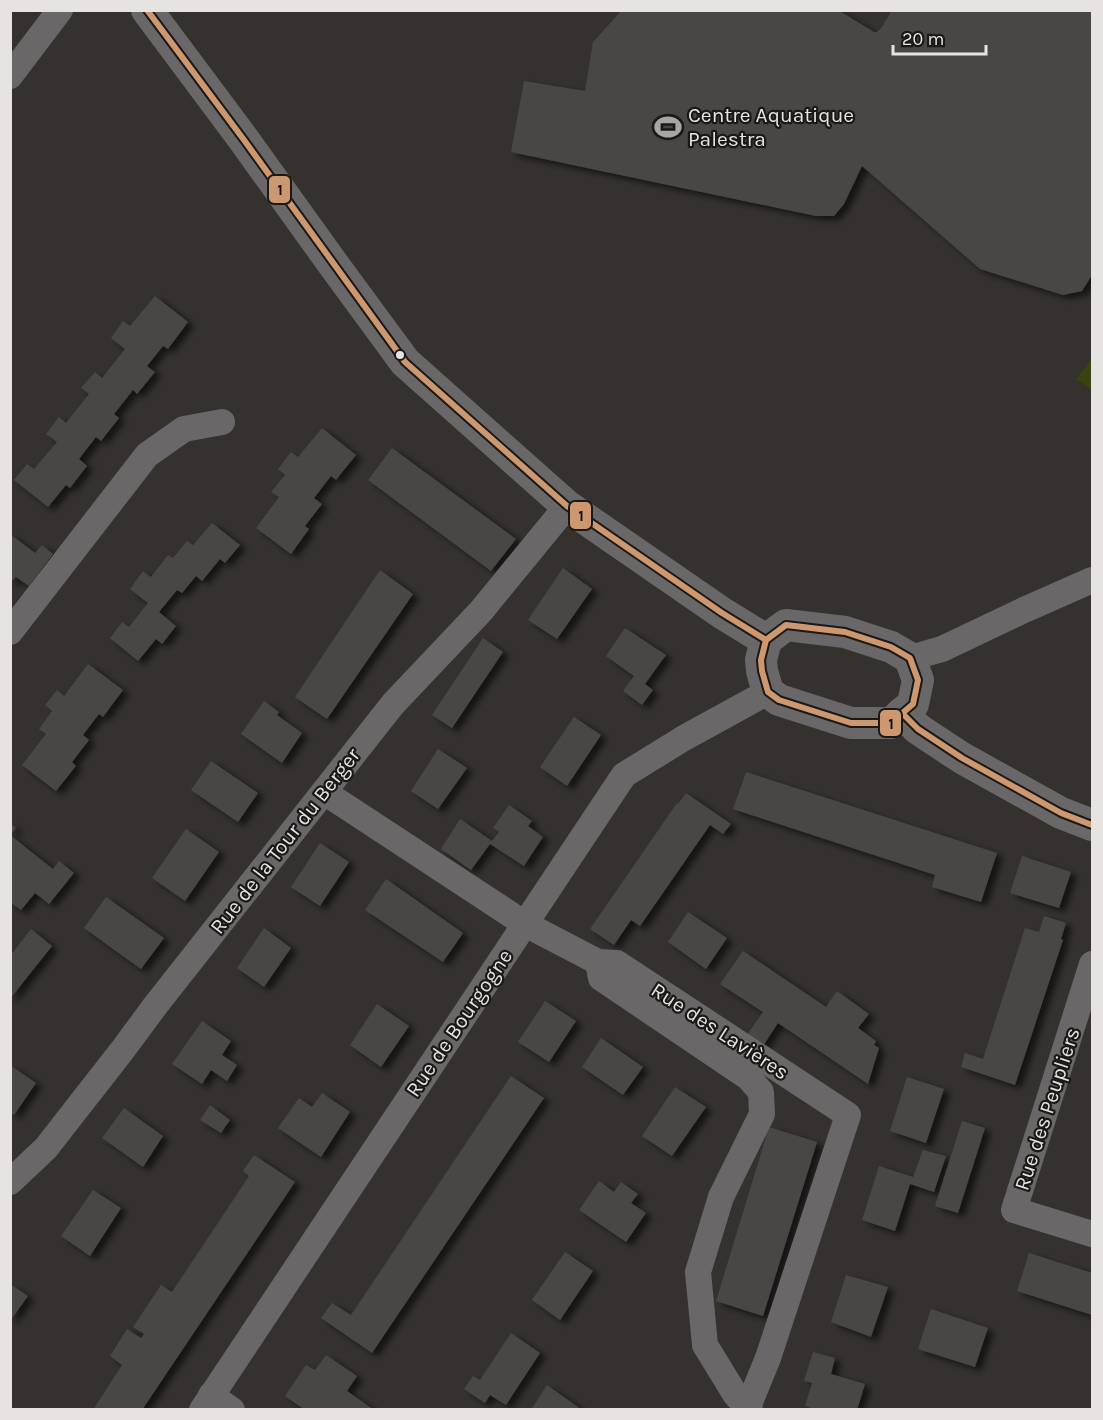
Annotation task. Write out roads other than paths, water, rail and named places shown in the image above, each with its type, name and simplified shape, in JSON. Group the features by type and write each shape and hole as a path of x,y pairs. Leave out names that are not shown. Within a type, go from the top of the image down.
{"street":[{"path":"10,76 60,10"},
{"path":"147,10 405,363 567,506 722,613 766,640"},
{"path":"10,632 147,455 184,429 222,422"},
{"name":"Rue de la Tour du Berger","path":"10,1182 46,1148 155,1005 393,704 481,611 567,506"},
{"path":"910,658 942,649 1092,580"},
{"path":"786,625 845,632 891,647 910,658 918,680 913,704 891,723 851,723 779,700 768,692 761,660 766,640 786,625"},
{"name":"Rue de Bourgogne","path":"206,1402 624,775 684,738 768,692"},
{"path":"902,713 918,729 962,758 1061,813 1092,825"},
{"name":"Rue des Lavières","path":"324,792 525,924 598,962 617,963 848,1115 768,1358 749,1408"},
{"path":"598,962 601,978 749,1078 761,1092 762,1114 721,1197 698,1272 705,1345 735,1394 749,1408"},
{"name":"Rue des Peupliers","path":"1092,964 1014,1210 1092,1234"},
{"path":"206,1402 232,1410"}],"place":[{"name":"Centre Aquatique Palestra","path":"668,127"}]}
